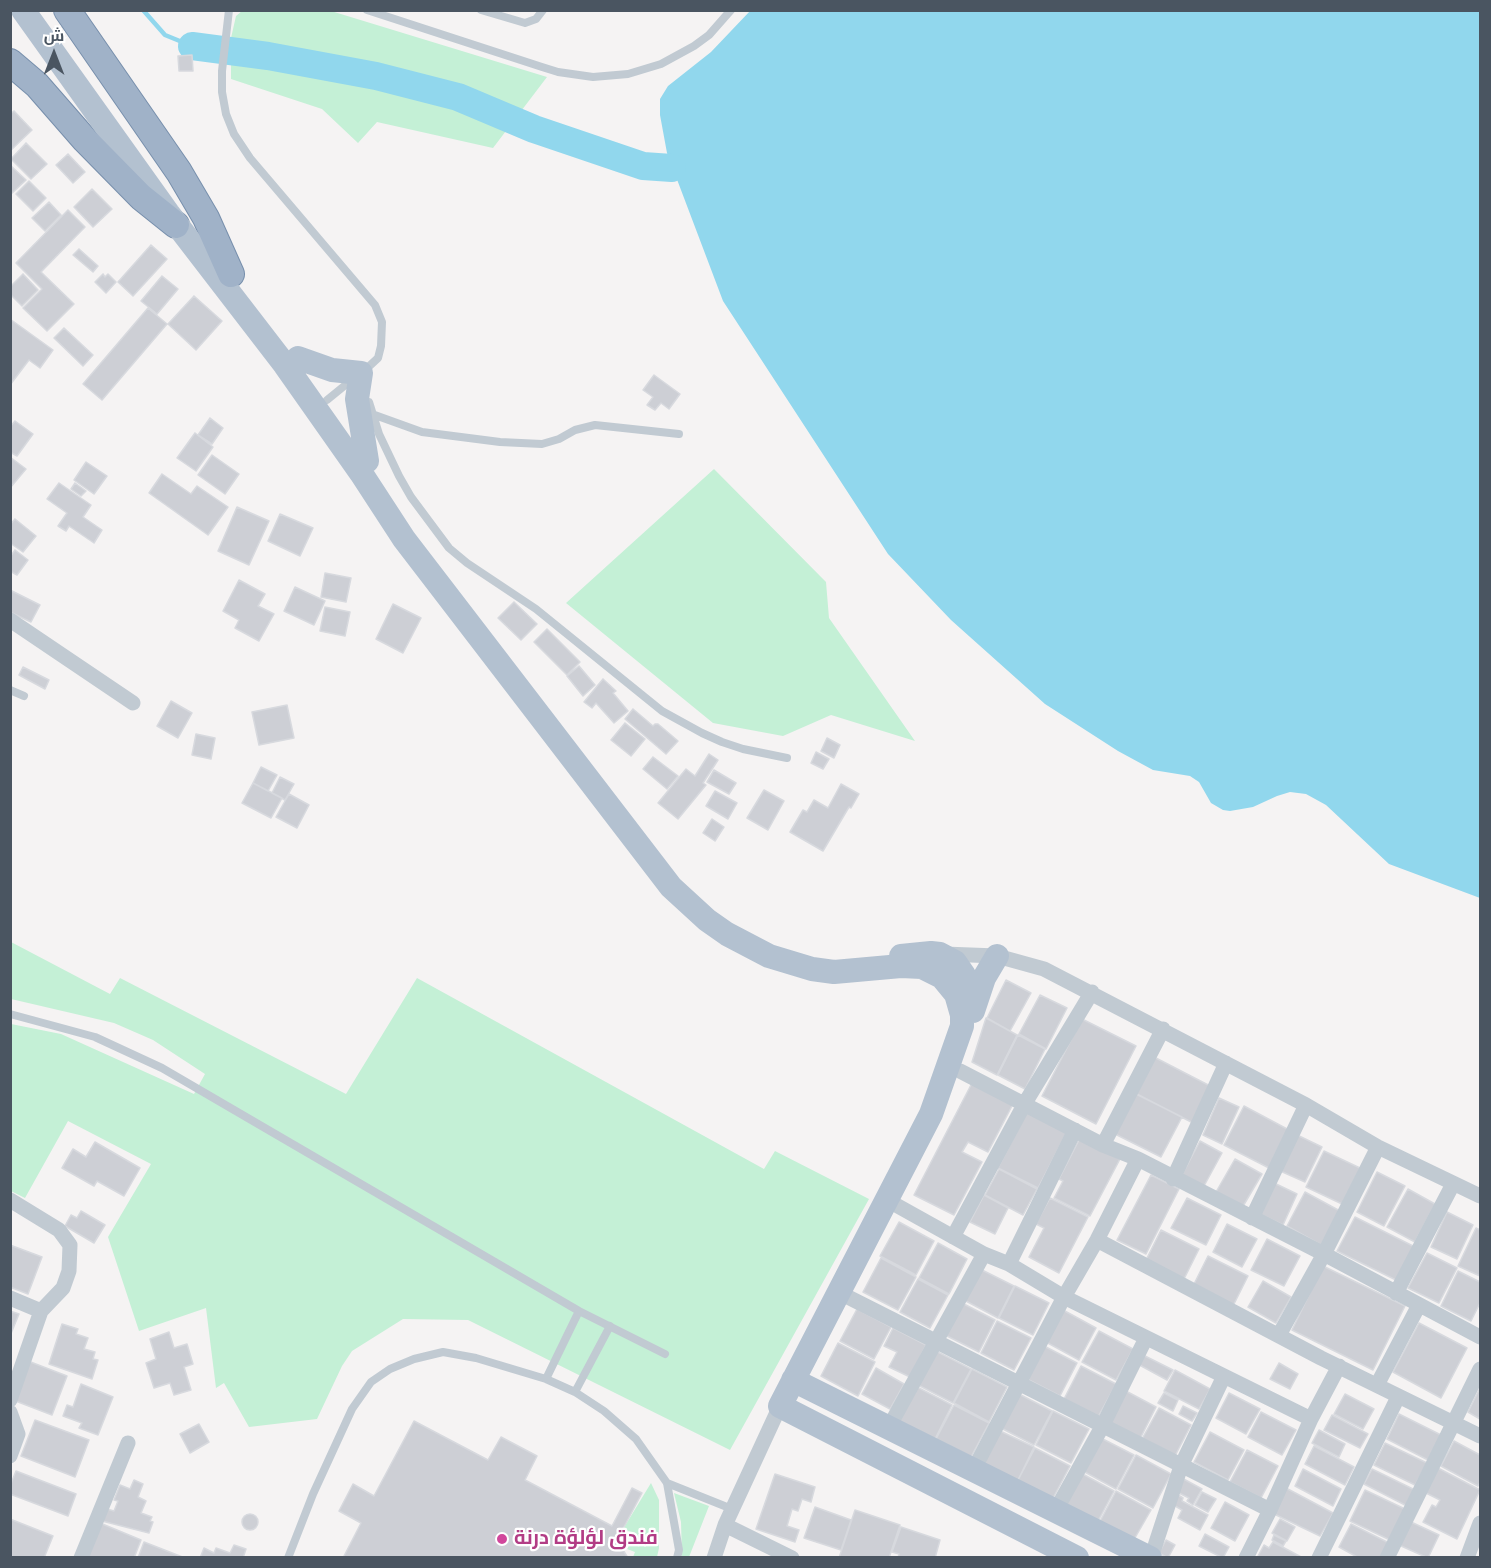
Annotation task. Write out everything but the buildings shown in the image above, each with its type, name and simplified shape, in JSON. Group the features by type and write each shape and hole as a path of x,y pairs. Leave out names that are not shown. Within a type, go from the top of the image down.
{"highway":[{"path":"48,20 179,172 206,218 231,274"},
{"path":"10,62 37,85 85,140 141,197 176,225"}],"main road":[{"path":"23,10 48,20 176,225 285,365 404,539 656,868 688,904 727,934 748,946 812,969 834,972 901,966 928,958"},
{"path":"231,274 298,358 414,535 545,702 676,877 701,903 751,937 801,957 834,961 928,958 955,962 967,983 972,1014"},
{"path":"298,358 332,370 360,373 357,399 367,461"},
{"path":"931,1114 960,1071 969,1043 972,1014 984,978 997,956"},
{"path":"928,958 932,971 950,985 956,994 962,1015 960,1037 931,1114 780,1406 1077,1557"},
{"path":"792,1380 1150,1557"}],"street":[{"path":"10,620 133,702"},
{"path":"928,958 997,956 1044,969 1306,1105 1378,1147 1480,1196"},
{"path":"953,1237 1025,1103 1092,993"},
{"path":"1103,1144 1162,1029"},
{"path":"1173,1179 1226,1063"},
{"path":"960,1071 1324,1254 1480,1337"},
{"path":"1252,1218 1306,1105"},
{"path":"1008,1264 1076,1130"},
{"path":"1279,1335 1324,1254 1378,1147"},
{"path":"974,1469 1138,1159"},
{"path":"1396,1293 1452,1184"},
{"path":"10,1200 59,1230 70,1245 69,1270 63,1288 41,1311 10,1400"},
{"path":"887,1200 984,1254 1008,1264 1064,1297 1311,1419"},
{"path":"1097,1240 1398,1397 1480,1436"},
{"path":"889,1427 984,1254"},
{"path":"840,1293 1270,1510"},
{"path":"10,1298 41,1311"},
{"path":"1377,1385 1419,1305"},
{"path":"1056,1510 1146,1338"},
{"path":"1246,1557 1311,1419 1339,1366"},
{"path":"1387,1557 1480,1370"},
{"path":"1150,1557 1181,1466 1224,1376"},
{"path":"1319,1557 1398,1397"},
{"path":"714,1557 725,1525 780,1406"},
{"path":"10,1412 14,1432 10,1456"},
{"path":"81,1557 128,1443"},
{"path":"1467,1557 1480,1523"},
{"path":"725,1525 792,1557"}],"lane":[{"path":"367,10 558,72 593,77 628,74 670,60 709,34 731,10"},
{"path":"481,10 525,23 536,19 543,10"},
{"path":"228,15 222,92 226,114 234,134 250,158 369,297 379,313 383,334 378,358 327,400"},
{"path":"360,373 372,414 388,454 411,497 449,548 536,609 662,711 702,733 743,749 787,758"},
{"path":"372,414 422,432 500,442 542,444 575,430 596,425 680,434"},
{"path":"10,690 24,696"},
{"path":"10,1014 94,1037 162,1068 579,1311 665,1354"},
{"path":"546,1378 579,1311"},
{"path":"574,1392 610,1326"},
{"path":"288,1557 313,1494 352,1409 371,1382 390,1369 414,1359 443,1352 476,1358 546,1378 604,1411 636,1439 668,1483 680,1550 677,1557"},
{"path":"668,1483 732,1509"}],"green space":[{"path":"242,11 331,11 547,77 493,148 377,122 358,143 322,109 231,79 231,38 236,16"},
{"path":"714,469 826,582 829,618 915,741 831,715 783,736 713,723 566,603"},
{"path":"11,942 110,994 120,978 346,1094 417,978 764,1169 775,1151 869,1199 730,1450 468,1320 403,1319 352,1351 342,1366 317,1419 249,1427 224,1383 216,1388 206,1308 139,1331 108,1237 151,1164 68,1121 25,1198 11,1191 11,1024 61,1034 194,1094 205,1074 153,1040 114,1023 11,999"},
{"path":"651,1483 659,1500 657,1557 633,1557 635,1552 627,1549 636,1534 623,1529"},
{"path":"674,1493 709,1506 689,1557 682,1557 681,1522"}],"water":[{"path":"750,11 1480,11 1480,898 1389,864 1326,805 1306,794 1290,792 1253,807 1223,810 1211,803 1199,782 1190,776 1153,770 1118,751 1045,704 951,620 888,554 723,301 667,153 660,115 660,99 668,86 711,52"}],"waterway":[{"path":"143,10 165,35 192,46"},
{"path":"192,46 268,56 376,76 458,97 534,129 643,166 672,168"}],"place":[{"name":"فندق لؤلؤة درنة","path":"502,1539"}]}
